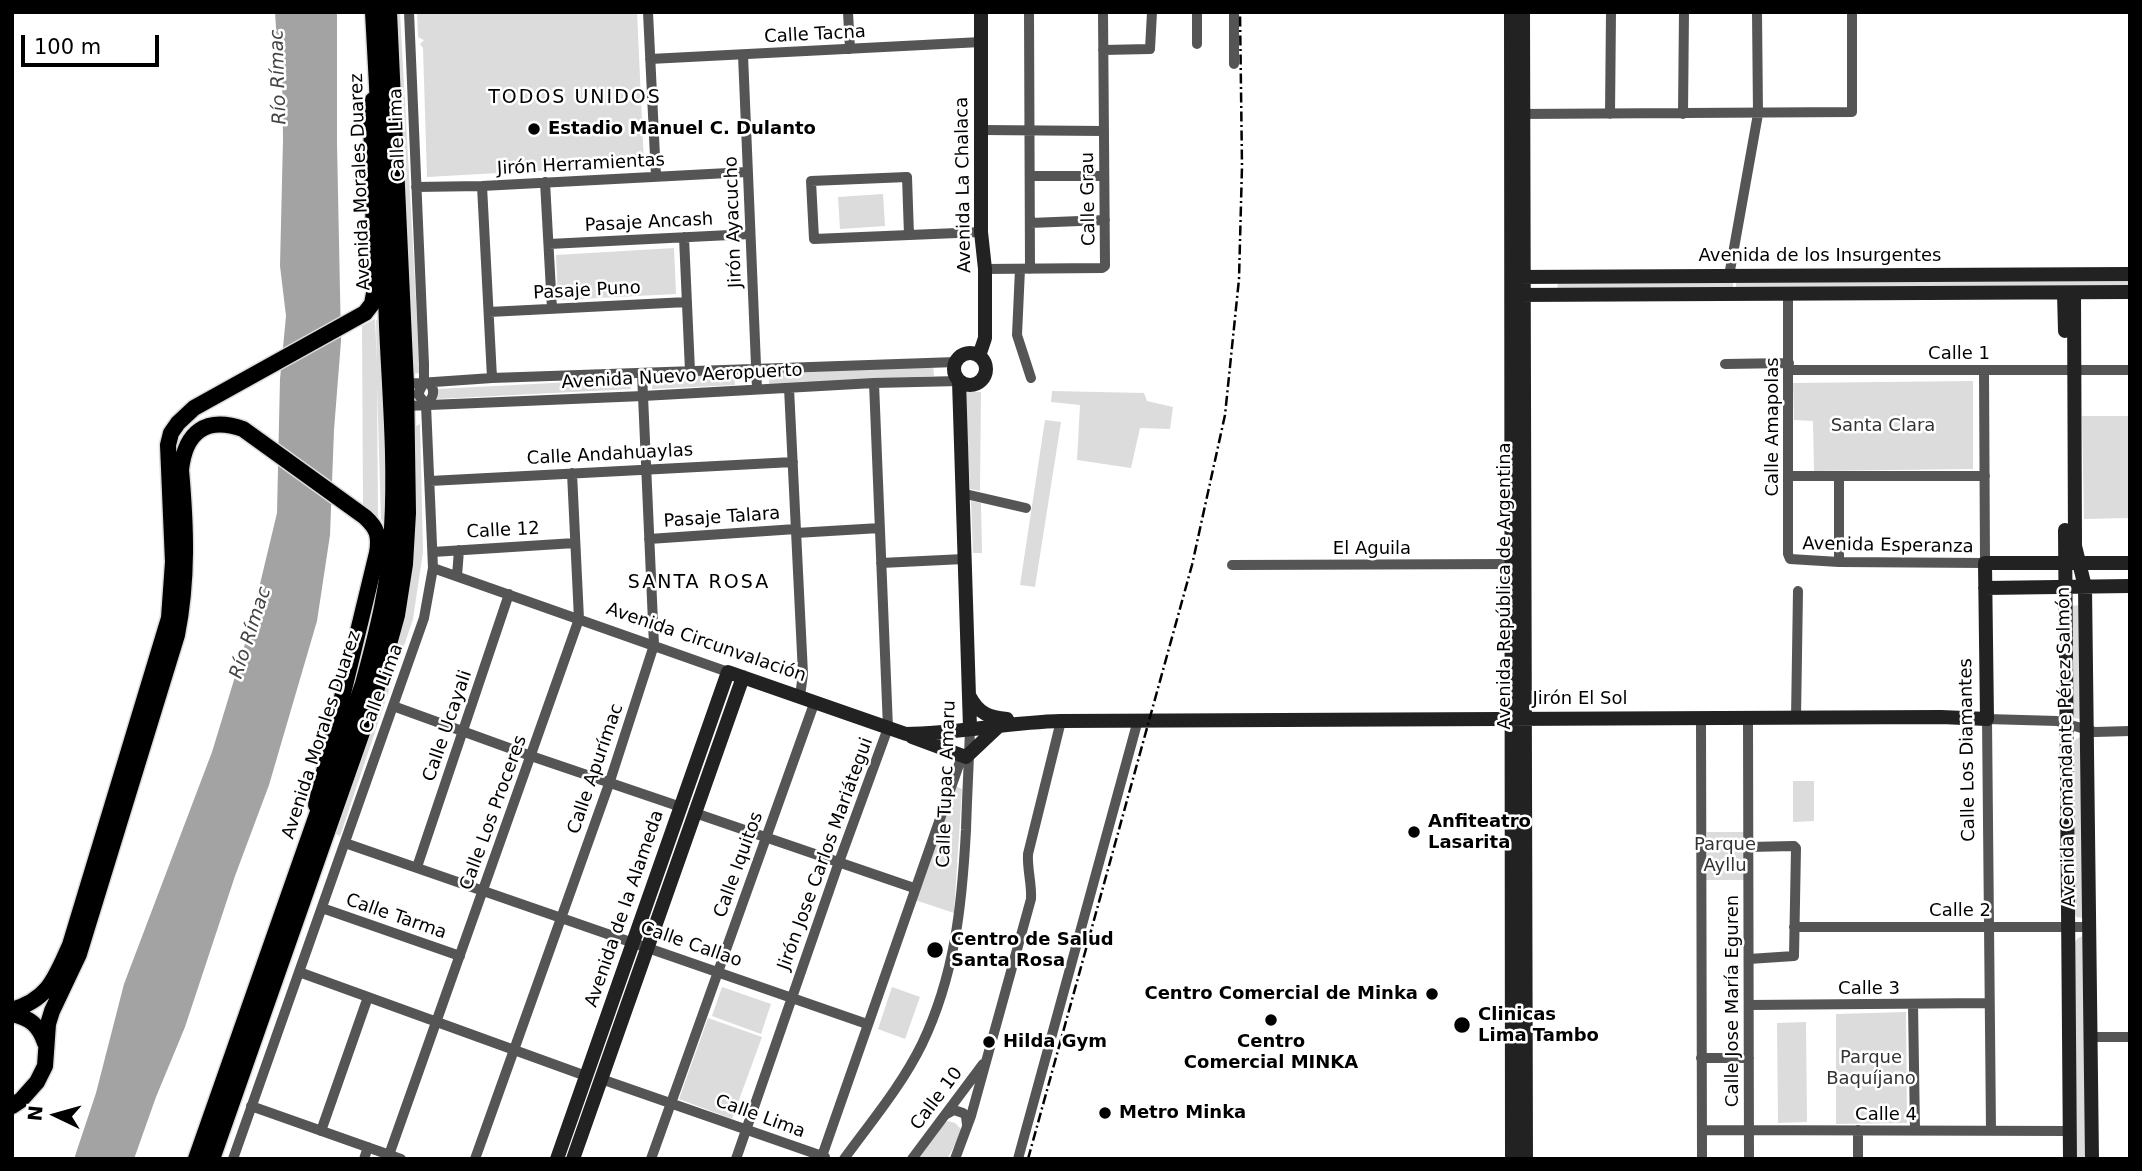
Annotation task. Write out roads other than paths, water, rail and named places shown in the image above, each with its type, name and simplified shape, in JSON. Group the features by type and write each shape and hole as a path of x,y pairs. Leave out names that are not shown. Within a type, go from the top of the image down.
{"highway":[{"name":"Avenida Morales Duarez","path":"197,1159 308,848 370,664 382,615 391,556 394,460 374,12"},
{"name":"Avenida Morales Duarez","path":"211,1159 343,786 390,641 400,590 408,486 388,12"}],"main road":[{"name":"Avenida La Chalaca","path":"979,356 985,338 985,269 981,232 981,12"},
{"name":"Avenida República de Argentina","path":"1511,12 1517,114 1518,295 1518,718 1512,1159"},
{"name":"Avenida República de Argentina","path":"1517,114 1523,12"},
{"path":"12,1012 35,1002 43,995 70,945 166,626 172,586 171,497 167,465 171,433 194,408 370,308 374,296 371,113 377,72"},
{"name":"Avenida de los Insurgentes","path":"1517,277 2130,274"},
{"path":"1518,295 2130,292"},
{"name":"Avenida Comandante Pérez Salmón","path":"2069,293 2075,526 2072,563 2066,587 2070,1159"},
{"name":"Avenida República de Argentina","path":"1518,295 1512,564 1518,718 1526,1159"},
{"path":"969,353 979,356 985,364 983,379 973,385 959,381 954,372 959,357 969,353"},
{"name":"Calle Tupac Amaru","path":"959,381 970,728"},
{"path":"12,1106 37,1082 45,1066 52,1011 79,954 177,635 186,570 181,470 183,456 192,436 202,428 222,423 243,429 347,504 377,531 379,543 320,780 308,848"},
{"path":"1985,563 2130,563"},
{"name":"Calle Los Diamantes","path":"1985,563 1987,719"},
{"name":"Avenida Comandante Pérez Salmón","path":"2072,563 2085,587 2092,1159"},
{"path":"1986,588 2130,586"},
{"name":"Avenida Circunvalación","path":"728,672 906,734 970,728"},
{"name":"Avenida de la Alameda","path":"573,1159 594,1078 641,944 681,807 728,672"},
{"name":"Avenida de la Alameda","path":"641,944 695,813 743,677"},
{"name":"Jirón El Sol","path":"969,695 974,705 985,715 1029,722"},
{"name":"Jirón El Sol","path":"970,728 1029,722 1138,720 1987,719"},
{"path":"906,734 966,756 1000,725"},
{"path":"12,1012 30,1019 41,1032 46,1045"},
{"name":"Avenida de la Alameda","path":"557,1159 594,1078"}],"street":[{"name":"Calle Lima","path":"233,1159 424,618 433,568 426,405 433,394 431,385 424,382 409,12"},
{"path":"648,12 656,177"},
{"path":"848,12 850,49"},
{"path":"1029,12 1030,223 1017,335 1031,378"},
{"name":"Calle Grau","path":"985,269 1102,268 1105,262 1103,12"},
{"path":"1103,50 1150,49 1152,12"},
{"path":"1196,44 1197,12"},
{"path":"1234,12 1234,64"},
{"path":"1610,114 1611,12"},
{"path":"1683,114 1684,12"},
{"path":"1729,276 1758,114 1757,12"},
{"path":"1517,114 1852,112 1852,12"},
{"name":"Calle Tacna","path":"650,59 981,43"},
{"name":"Jirón Ayacucho","path":"743,55 757,389"},
{"path":"982,130 1104,131"},
{"name":"Jirón Herramientas","path":"416,187 747,172"},
{"path":"1030,176 1104,176"},
{"path":"909,235 907,177 811,181 814,239 981,232"},
{"path":"545,182 552,309"},
{"path":"482,186 492,378"},
{"path":"1030,223 1105,220"},
{"name":"Pasaje Ancash","path":"548,244 750,234"},
{"path":"684,237 690,371"},
{"name":"Calle Amapolas","path":"1788,295 1790,559"},
{"name":"Pasaje Puno","path":"489,312 687,302"},
{"name":"Avenida Nuevo Aeropuerto","path":"405,384 492,378 956,362"},
{"name":"Calle 1","path":"1725,364 1984,370 2130,370"},
{"name":"Calle Los Diamantes","path":"1984,370 1985,563"},
{"name":"Calle Apurímac","path":"475,1159 609,784 654,645 642,373"},
{"name":"Avenida Nuevo Aeropuerto","path":"405,405 959,381"},
{"name":"Jirón Jose Carlos Mariátegui","path":"736,1159 888,728 874,383"},
{"path":"789,388 803,674 800,696"},
{"name":"Calle Andahuaylas","path":"430,481 793,462"},
{"name":"Calle Los Proceres","path":"389,1155 579,619 572,473"},
{"path":"1789,476 1985,476"},
{"path":"1839,476 1839,562"},
{"path":"961,493 1026,508"},
{"name":"Pasaje Talara","path":"649,539 880,528"},
{"name":"Calle 12","path":"433,552 575,543"},
{"path":"457,576 459,550"},
{"path":"881,563 964,559"},
{"name":"Avenida Esperanza","path":"1790,559 1985,563"},
{"name":"El Aguila","path":"1232,565 1512,564"},
{"name":"Avenida Circunvalación","path":"433,568 728,672"},
{"path":"1796,718 1798,591"},
{"name":"Calle Ucayali","path":"417,867 509,594"},
{"name":"Calle Iquitos","path":"651,1159 815,701"},
{"path":"393,706 609,784 681,807"},
{"path":"1701,718 1702,1159"},
{"name":"Calle Jose María Eguren","path":"1748,718 1749,1159"},
{"name":"Calle Los Diamantes","path":"1987,719 1991,1130"},
{"name":"Jirón El Sol","path":"1987,719 2057,721 2095,732 2130,732"},
{"path":"1018,1159 1138,720"},
{"path":"955,1159 988,1058 1031,899 1028,854 1061,721"},
{"name":"Calle Tupac Amaru","path":"844,1159 899,1083 916,1054 946,980 954,949 964,870 966,756 970,728"},
{"name":"Calle Tupac Amaru","path":"823,1158 914,888 966,756"},
{"path":"695,813 914,888"},
{"name":"Calle Callao","path":"345,843 867,1024"},
{"path":"1749,847 1796,846 1793,957 1749,959"},
{"name":"Calle Tarma","path":"322,908 460,956"},
{"name":"Calle 2","path":"1794,927 2090,927"},
{"name":"Calle Lima","path":"299,972 823,1158"},
{"path":"321,1130 368,997"},
{"name":"Calle 3","path":"1749,1006 1989,1003"},
{"path":"1913,1004 1915,1130"},
{"path":"2092,1037 2130,1037"},
{"name":"Calle 10","path":"912,1159 988,1058"},
{"path":"1702,1058 1749,1058"},
{"path":"251,1106 401,1159"},
{"path":"944,1116 954,1110 963,1113 967,1116 967,1126"},
{"name":"Calle 4","path":"1702,1130 2070,1131"},
{"path":"1858,1130 1858,1159"},
{"path":"364,1159 368,1147"}],"water":[{"name":"Río Rímac","path":"275,12 337,12 341,341 330,535 317,621 269,785 235,876 185,1027 134,1159 74,1159 96,1093 124,984 212,752 248,634 277,513 280,379 286,316 280,266 282,71"}],"railway":[{"path":"1028,1159 1192,565 1225,415 1239,279 1242,166 1240,12"}],"place":[{"name":"Estadio Manuel C. Dulanto","path":"534,129"},
{"name":"Anfiteatro Lasarita","path":"1414,832"},
{"name":"Centro de Salud Santa Rosa","path":"935,950"},
{"name":"Centro Comercial de Minka","path":"1432,994"},
{"name":"Centro Comercial MINKA","path":"1271,1020"},
{"name":"Clinicas Lima Tambo","path":"1462,1025"},
{"name":"Hilda Gym","path":"989,1042"},
{"name":"Metro Minka","path":"1105,1113"}],"district":[{"name":"TODOS UNIDOS","path":"575,98"},
{"name":"SANTA ROSA","path":"699,583"}],"park label":[{"name":"Santa Clara","path":"1883,426"},
{"name":"Parque Ayllu","path":"1725,855"},
{"name":"Parque Baquíjano","path":"1871,1068"}]}
